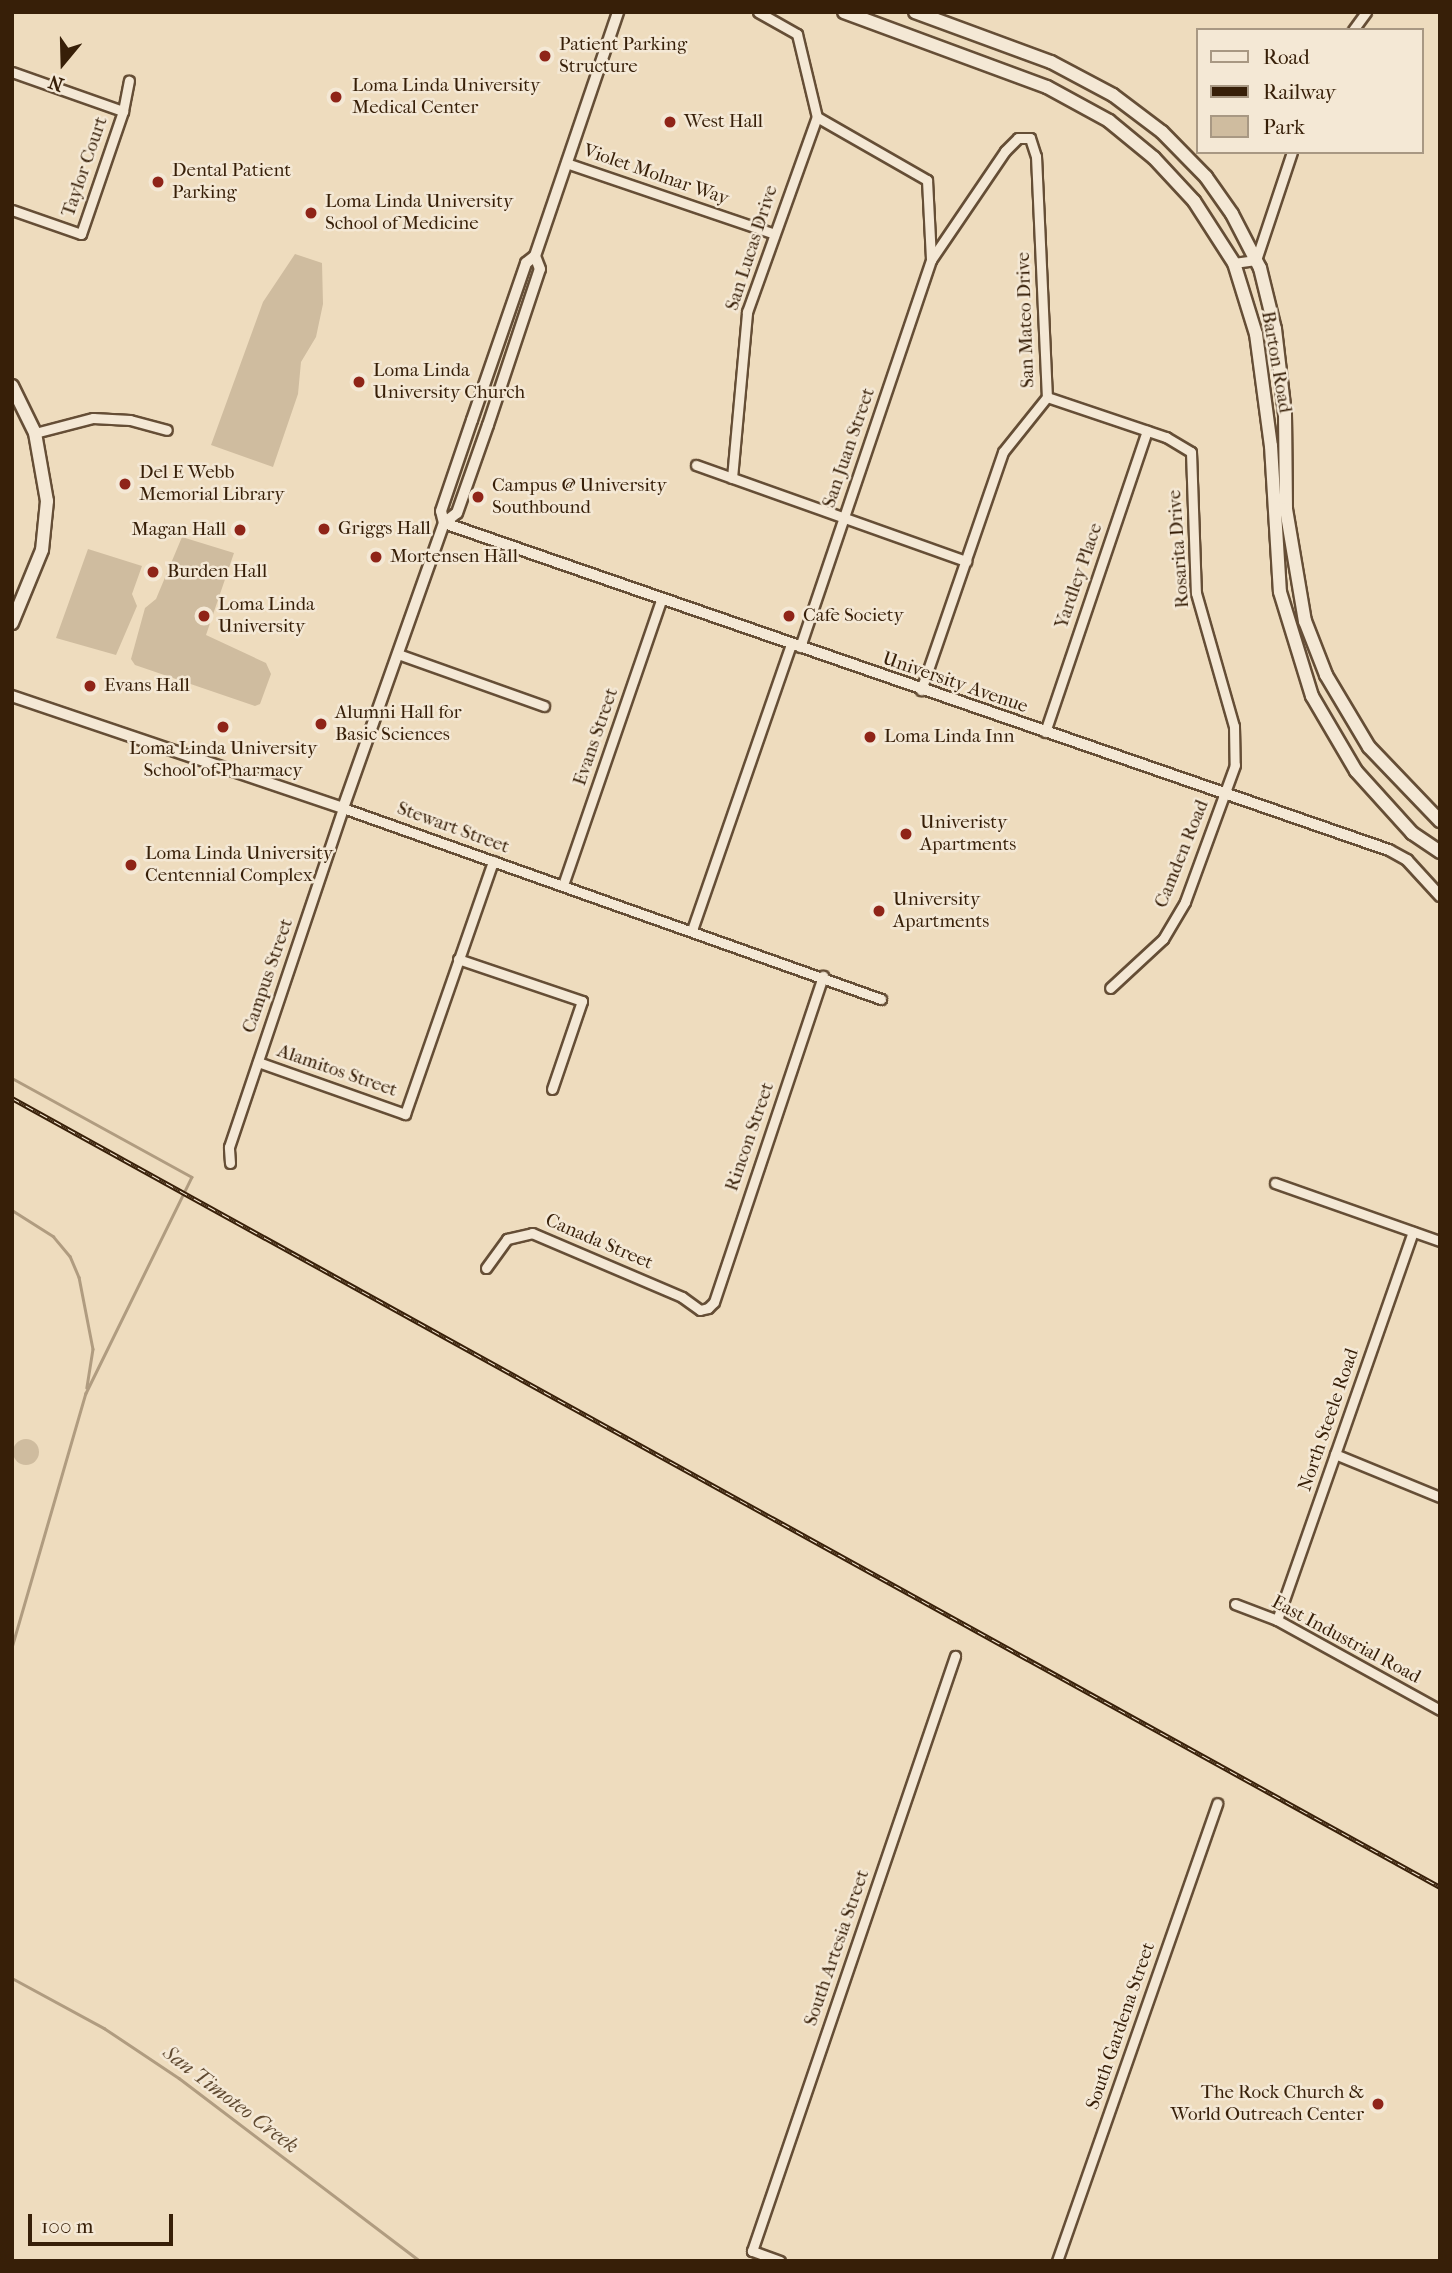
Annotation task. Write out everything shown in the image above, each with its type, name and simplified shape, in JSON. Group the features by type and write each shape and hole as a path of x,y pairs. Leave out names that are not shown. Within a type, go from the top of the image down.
{"main road":[{"name":"Barton Road","path":"844,12 1002,68 1109,121 1154,158 1194,201 1234,263 1256,334 1271,446 1280,592 1312,696 1356,771 1412,833 1440,852"},
{"name":"Barton Road","path":"915,12 1051,62 1113,95 1162,132 1206,177 1256,260 1275,329 1285,414 1286,509 1305,621 1326,675 1369,747 1440,821"},
{"path":"12,386 35,433 47,516 42,550 12,623"}],"street":[{"name":"Campus Street","path":"230,1163 229,1147 343,808 444,523 442,511 472,420 526,263 535,256 618,12"},
{"path":"758,12 797,34 817,117"},
{"path":"1354,28 1366,12"},
{"path":"12,72 122,111"},
{"name":"Taylor Court","path":"12,210 81,234 122,111 129,80"},
{"name":"San Lucas Drive","path":"732,478 745,323 817,117"},
{"name":"San Juan Street","path":"817,117 875,154 923,175 927,180 931,260"},
{"name":"San Juan Street","path":"692,930 844,518 931,260 1005,151 1024,138"},
{"name":"San Mateo Drive","path":"922,690 1003,452 1046,397 1036,156 1030,138 1024,138"},
{"path":"1234,263 1256,260 1291,154"},
{"name":"Violet Molnar Way","path":"566,163 774,234"},
{"name":"Campus Street","path":"444,523 457,513 488,425 540,269 535,256"},
{"name":"Rosarita Drive","path":"1046,397 1185,445 1191,452 1196,593 1234,726 1234,765 1225,793"},
{"path":"35,433 93,418 130,420 167,430"},
{"name":"Yardley Place","path":"1045,732 1147,431"},
{"path":"696,465 966,561"},
{"name":"University Avenue","path":"444,523 661,601 1389,850 1407,860 1440,896"},
{"name":"Evans Street","path":"563,885 661,601"},
{"path":"398,654 544,706"},
{"name":"Stewart Street","path":"12,696 343,808 824,976 881,999"},
{"name":"Camden Road","path":"1110,988 1163,939 1185,901 1225,793"},
{"path":"493,861 458,960 582,1001 552,1089"},
{"name":"Alamitos Street","path":"258,1062 405,1114 458,960"},
{"name":"Rincon Street","path":"708,1308 714,1303 824,976"},
{"path":"1275,1183 1440,1241"},
{"name":"North Steele Road","path":"1277,1620 1413,1232"},
{"name":"Canada Street","path":"486,1268 507,1239 532,1233 682,1297 700,1310 708,1308"},
{"path":"1335,1454 1440,1497"},
{"name":"East Industrial Road","path":"1235,1604 1277,1620 1440,1710"},
{"name":"South Artesia Street","path":"780,2261 752,2251 955,1656"},
{"name":"South Gardena Street","path":"1057,2261 1217,1803"}],"green space":[{"path":"295,254 322,263 323,304 316,337 301,362 298,394 273,467 211,445 263,302"},
{"path":"182,537 234,553 206,635 266,663 271,674 260,704 255,706 135,665 131,659 145,608 156,599"},
{"path":"88,549 142,566 132,594 137,606 116,655 56,638"},
{"path":"26,1439 35,1443 39,1452 35,1461 26,1465 17,1461 13,1452 17,1443"}],"waterway":[{"path":"12,1078 192,1177 86,1393 12,1648"},
{"path":"12,1210 53,1236 70,1256 79,1277 93,1349 87,1388"},
{"name":"San Timoteo Creek","path":"12,1978 104,2028 179,2078 420,2261"}],"railway":[{"path":"12,1098 1440,1887"}],"place":[{"name":"Patient Parking Structure","path":"545,56"},
{"name":"Loma Linda University Medical Center","path":"336,97"},
{"name":"West Hall","path":"670,122"},
{"name":"Dental Patient Parking","path":"158,182"},
{"name":"Loma Linda University School of Medicine","path":"311,213"},
{"name":"Loma Linda University Church","path":"359,382"},
{"name":"Del E Webb Memorial Library","path":"125,484"},
{"name":"Campus @ University Southbound","path":"478,497"},
{"name":"Griggs Hall","path":"324,529"},
{"name":"Magan Hall","path":"240,530"},
{"name":"Mortensen Hall","path":"376,557"},
{"name":"Burden Hall","path":"153,572"},
{"name":"Loma Linda University","path":"204,616"},
{"name":"Cafe Society","path":"789,616"},
{"name":"Evans Hall","path":"90,686"},
{"name":"Alumni Hall for Basic Sciences","path":"321,724"},
{"name":"Loma Linda University School of Pharmacy","path":"223,727"},
{"name":"Loma Linda Inn","path":"870,737"},
{"name":"Univeristy Apartments","path":"906,834"},
{"name":"Loma Linda University Centennial Complex","path":"131,865"},
{"name":"University Apartments","path":"879,911"},
{"name":"The Rock Church & World Outreach Center","path":"1378,2104"}]}
